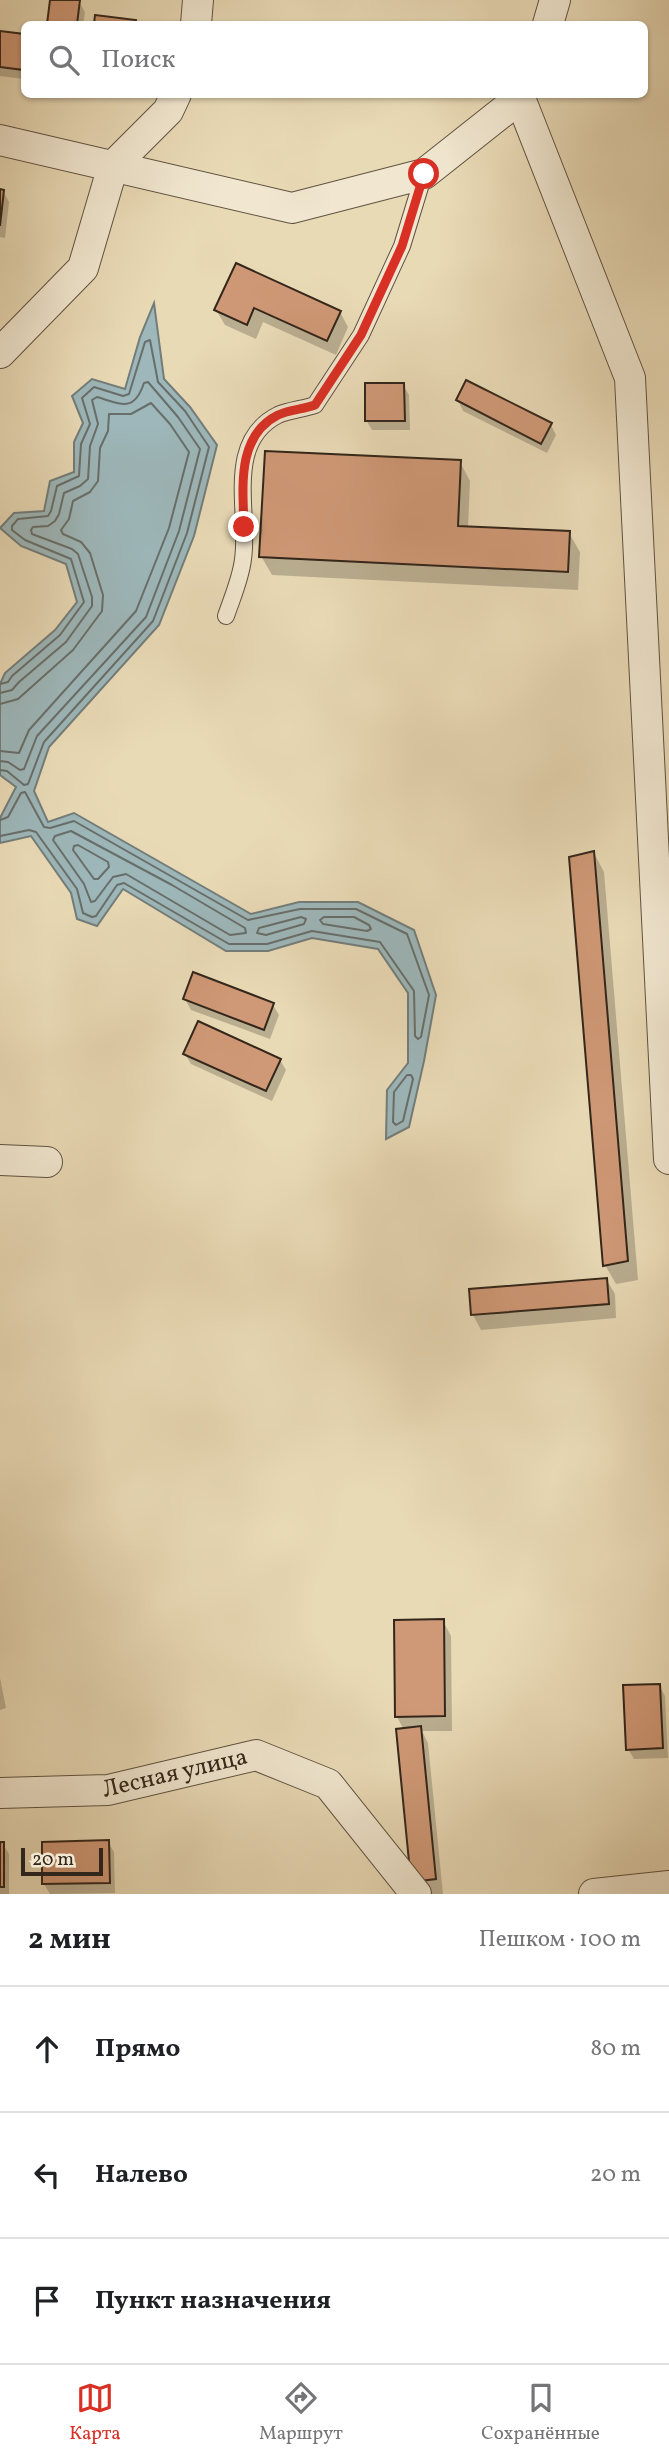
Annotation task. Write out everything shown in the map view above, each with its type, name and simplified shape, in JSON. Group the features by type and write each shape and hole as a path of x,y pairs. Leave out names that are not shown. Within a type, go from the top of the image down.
{"street":[{"path":"196,21 198,0"},
{"path":"549,21 555,0"},
{"path":"0,353 83,268 113,166 168,111 174,98"},
{"path":"0,140 292,208 424,174 519,98"},
{"path":"522,98 630,378 669,1159"},
{"path":"0,1160 47,1162"},
{"name":"Лесная улица","path":"0,1793 108,1790 256,1755 328,1784 416,1894"},
{"path":"594,1894 669,1886"}],"lane":[{"path":"226,616 243,559 243,476 246,454 262,428 279,414 315,405 361,335 402,246 424,174"}],"water":[{"path":"154,303 164,379 190,407 217,445 194,536 159,625 49,747 34,791 48,822 74,813 251,914 299,902 358,902 414,930 436,995 409,1127 386,1139 387,1090 408,1063 408,993 378,949 312,938 268,951 226,951 123,889 97,926 77,919 71,893 31,836 0,843 0,818 16,787 0,775 0,684 5,673 55,630 77,602 66,564 21,546 0,528 14,513 44,511 50,481 74,472 74,442 83,423 72,396 92,379 125,389 140,337"}],"building":[{"path":"50,0 80,0 77,21 47,21"},
{"path":"95,15 136,20 136,21 94,21"},
{"path":"0,31 21,34 21,70 0,67"},
{"path":"0,189 4,190 0,226"},
{"path":"236,263 341,311 327,341 254,308 247,325 214,310"},
{"path":"466,380 552,423 541,444 456,400"},
{"path":"365,383 404,383 405,421 365,421"},
{"path":"265,451 461,460 458,526 570,531 568,572 259,557"},
{"path":"594,851 628,1261 603,1266 569,857"},
{"path":"193,972 274,1003 264,1030 183,999"},
{"path":"198,1021 281,1059 266,1091 183,1054"},
{"path":"607,1278 609,1304 471,1315 469,1289"},
{"path":"444,1619 445,1716 395,1717 394,1620"},
{"path":"660,1684 663,1748 626,1750 623,1685"},
{"path":"421,1726 436,1879 411,1882 396,1729"},
{"path":"109,1840 110,1883 42,1884 42,1842"},
{"path":"0,1842 4,1842 4,1887 0,1887"}],"route":[{"path":"244,527 243,476 246,454 251,442 262,428 279,414 315,405 361,335 402,246 424,174"}]}
